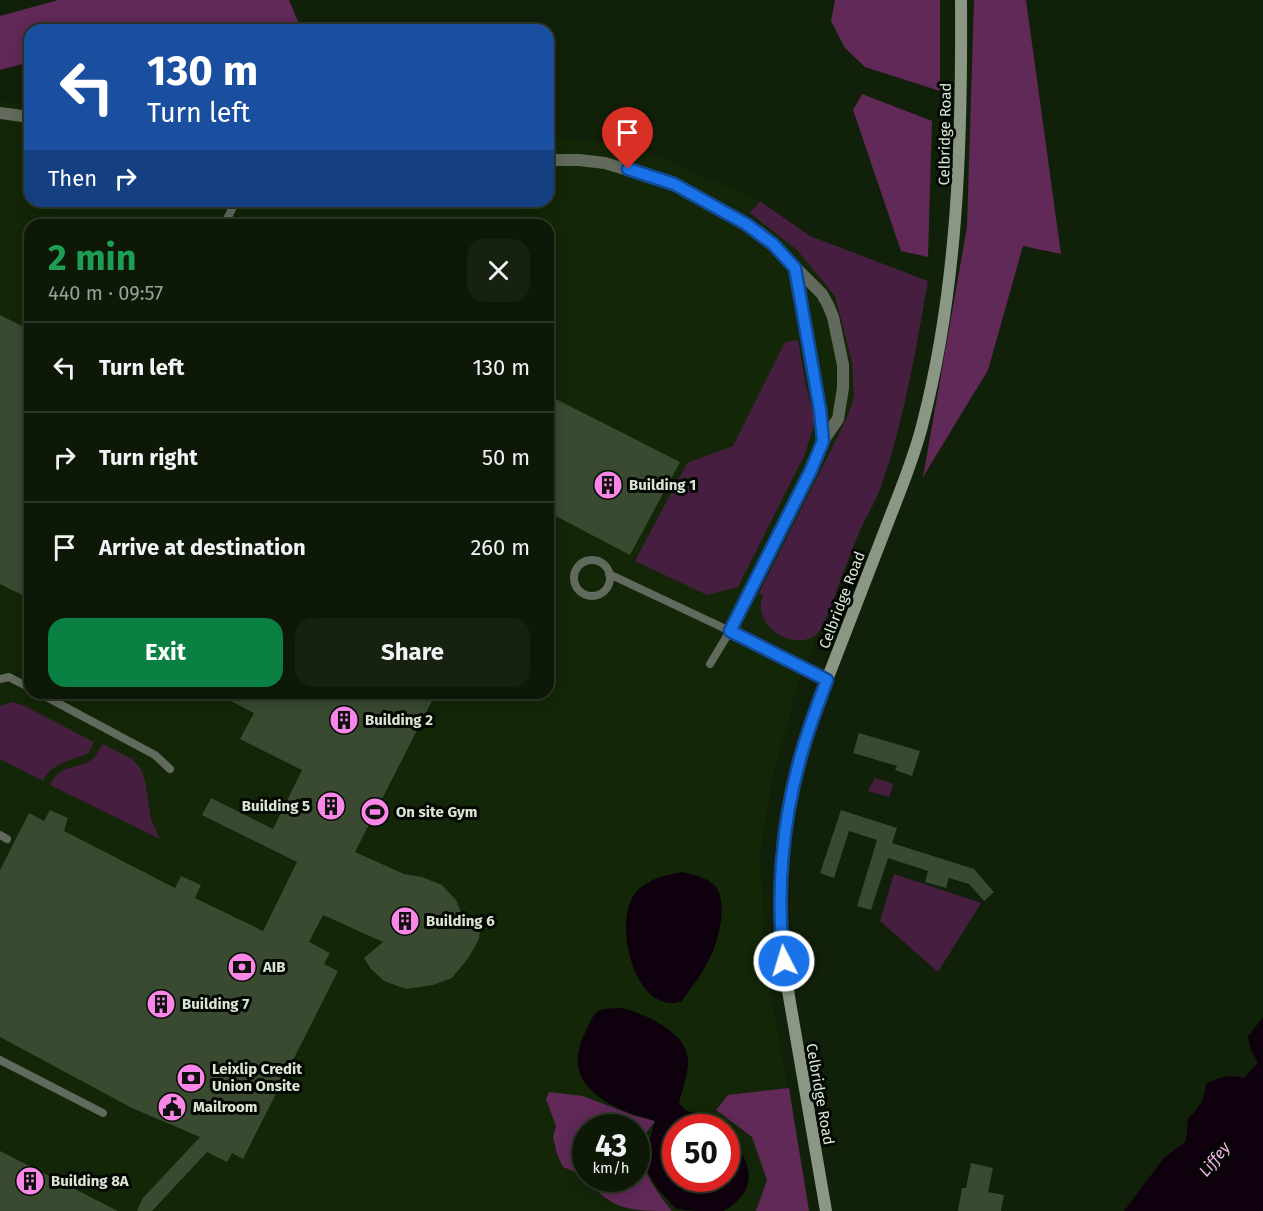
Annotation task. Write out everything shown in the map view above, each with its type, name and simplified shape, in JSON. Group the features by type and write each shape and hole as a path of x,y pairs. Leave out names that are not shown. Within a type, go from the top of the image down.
{"main road":[{"name":"Celbridge Road","path":"826,1211 786,979 782,943 782,858 800,759 827,680 905,479 922,428 938,357 950,285 958,198 961,0"}],"street":[{"path":"0,113 24,116"},
{"path":"554,160 579,159 605,163 674,184 746,224 773,244 822,294 828,305 843,365 843,388 838,419 823,441 811,470 730,631 827,680"},
{"path":"795,268 820,410 823,441"}],"lane":[{"path":"609,574 608,585 595,596 584,594 573,580 578,566 588,560 599,561 607,568 609,574 730,631 710,664"},
{"path":"0,679 9,677 24,685"},
{"path":"50,699 155,755 170,769"},
{"path":"0,1060 103,1113"}],"shaded area":[{"path":"58,0 289,0 299,24 24,24 24,64 0,70 0,16"},
{"path":"835,0 940,0 940,91 865,67 845,48 831,21"},
{"path":"974,0 1026,0 1061,254 1023,246 988,370 923,477 967,227"},
{"path":"862,94 932,121 928,257 901,251 853,110"},
{"path":"0,102 24,103 24,207 554,207 554,140 592,141 621,145 653,154 760,201 810,236 928,281 900,424 889,464 875,504 861,528 792,699 791,713 774,771 760,853 766,968 810,1211 0,1211"},
{"path":"760,201 810,236 928,281 904,407 883,481 820,631 807,639 797,640 786,638 768,626 761,606 763,595 759,593 846,420 854,398 852,362 835,296 797,250 750,213"},
{"path":"798,340 806,387 815,421 805,454 738,587 707,595 635,561 687,463 733,446 785,342"},
{"path":"11,702 23,705 94,742 89,753 57,766 43,781 0,759 0,706"},
{"path":"103,744 132,759 141,769 151,819 160,839 50,785 58,773 93,759"},
{"path":"875,778 891,783 893,786 889,797 868,791"},
{"path":"894,874 981,903 938,972 880,921"},
{"path":"789,1088 809,1211 756,1211 767,1180 752,1137 740,1128 740,1114 721,1114 716,1110 728,1095"},
{"path":"549,1092 583,1096 629,1114 572,1114 572,1171 563,1167 557,1154 553,1137 556,1126 546,1099"},
{"path":"650,1179 672,1211 634,1209 605,1198 598,1192 650,1192"}],"water":[{"path":"683,872 703,878 714,885 721,900 721,920 707,963 682,1001 665,1002 651,995 640,981 632,963 627,942 626,922 630,904 637,891 647,883 659,878"},
{"path":"622,1008 642,1015 664,1026 681,1042 688,1061 679,1103 686,1111 699,1114 662,1114 662,1192 740,1192 740,1151 747,1166 748,1184 744,1193 726,1210 689,1211 673,1206 653,1182 650,1175 650,1140 655,1121 650,1119 650,1114 633,1114 607,1102 594,1093 584,1081 578,1068 578,1052 595,1014 606,1009"},
{"name":"Liffey","path":"1263,1017 1263,1211 1124,1211 1164,1158 1186,1141 1188,1118 1201,1103 1206,1084 1224,1077 1244,1078 1258,1062 1251,1051 1248,1037"}],"building":[{"path":"0,315 24,327 24,596 0,584"},
{"name":"Building 1","path":"554,398 680,462 630,555 554,515"},
{"name":"Building 7","path":"227,699 433,699 355,852 404,874 422,877 442,885 456,900 464,920 481,922 479,939 469,957 452,978 433,985 406,989 384,981 371,969 364,958 383,942 323,915 309,942 330,953 324,964 338,971 243,1159 232,1153 227,1162 207,1152 152,1211 137,1211 142,1199 200,1137 132,1108 0,1037 0,870 29,813 44,821 50,810 68,818 64,831 175,888 181,876 201,885 195,898 263,931 297,862 202,815 211,798 273,829 302,770 240,739 254,713"},
{"path":"859,733 920,751 912,776 895,770 897,766 853,753"},
{"path":"841,810 897,828 892,843 974,869 994,892 984,901 969,884 949,878 946,888 925,882 928,871 888,858 871,910 857,906 877,840 849,831 834,878 820,873"},
{"name":"Building 8A","path":"0,1151 118,1211 0,1211"},
{"path":"971,1163 993,1168 988,1192 1004,1195 1001,1211 958,1211 962,1188 966,1188"}],"place":[{"name":"Building 1","path":"608,485"},
{"name":"Building 2","path":"344,720"},
{"name":"Building 5","path":"331,806"},
{"name":"On site Gym","path":"375,812"},
{"name":"Building 6","path":"405,921"},
{"name":"AIB","path":"242,967"},
{"name":"Building 7","path":"161,1004"},
{"name":"Leixlip Credit Union Onsite","path":"191,1078"},
{"name":"Mailroom","path":"172,1107"},
{"name":"Building 8A","path":"30,1181"}],"route":[{"path":"628,169 674,184 711,203 773,244 795,268 820,410 823,441 811,470 730,631 827,680 800,759 782,858 781,909 784,961"}]}
